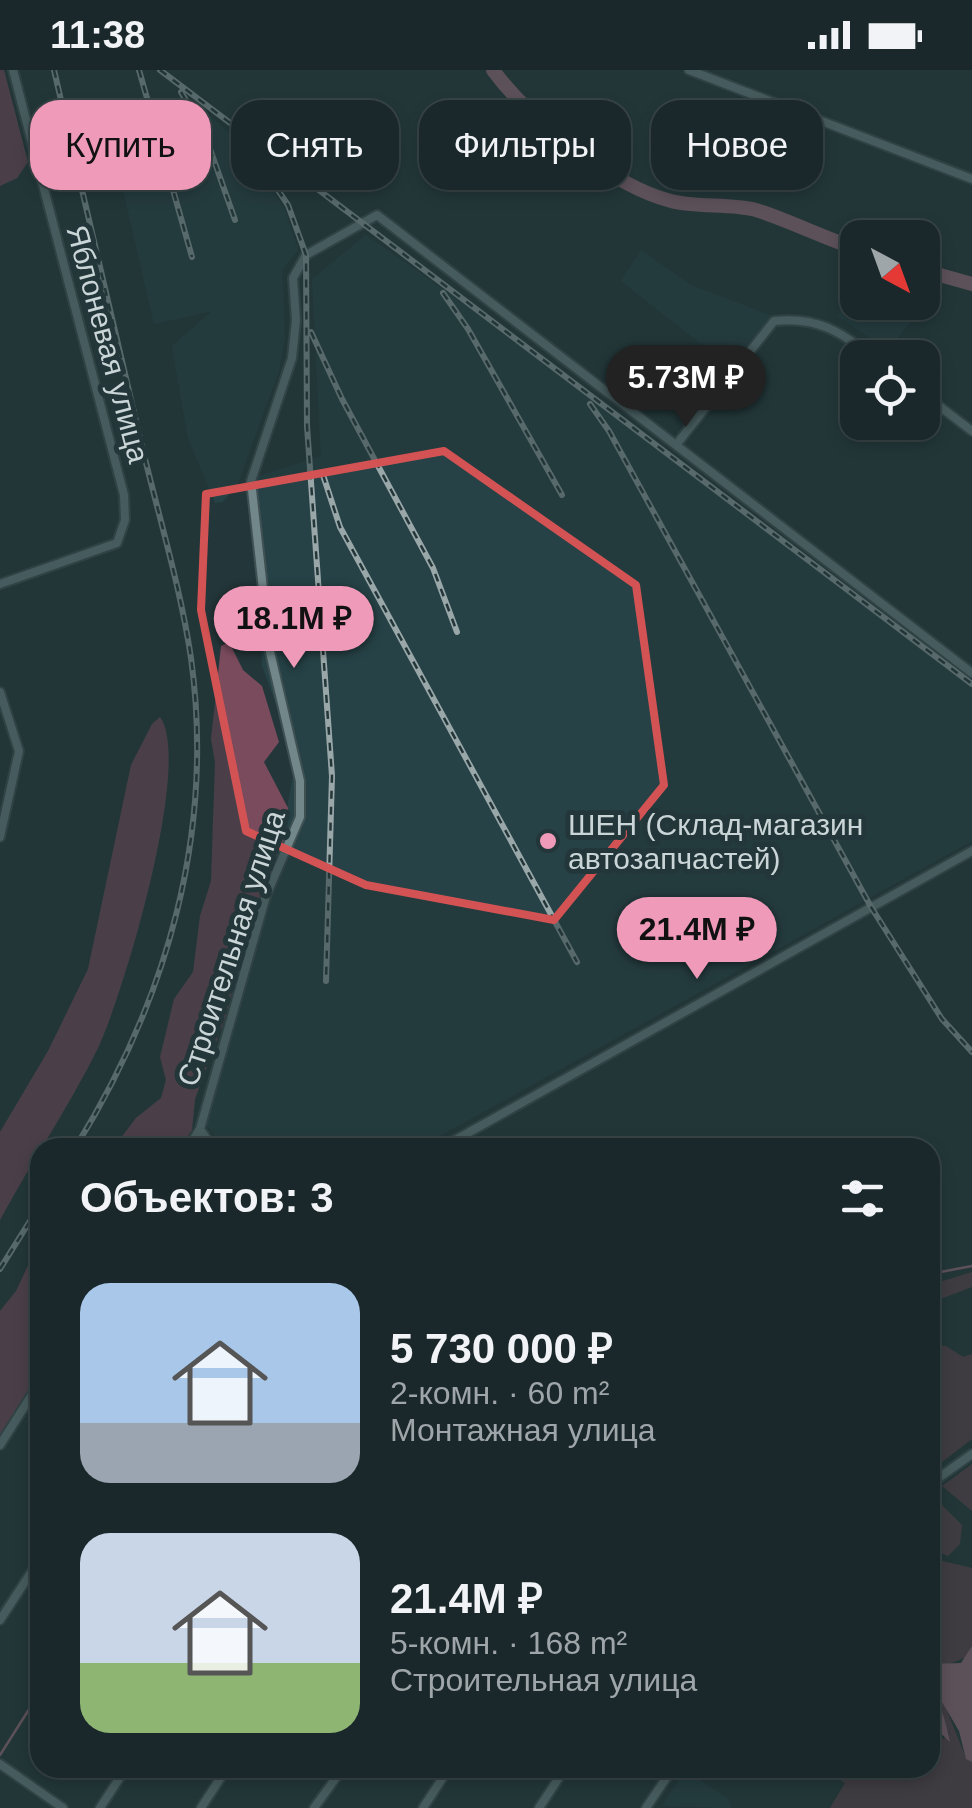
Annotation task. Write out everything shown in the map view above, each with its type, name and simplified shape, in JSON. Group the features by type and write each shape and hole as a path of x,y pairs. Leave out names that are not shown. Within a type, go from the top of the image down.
{"street":[{"name":"Яблоневая улица","path":"0,584 117,543 125,520 124,495 14,70"},
{"path":"690,70 972,179"},
{"name":"Строительная улица","path":"206,1138 200,1129 266,896 300,817 300,781 270,652 251,481 292,358 296,320 293,278 306,255 378,215 676,445"},
{"path":"851,340 832,326 801,318 774,321 676,445 972,673"},
{"path":"940,406 972,430"},
{"path":"0,692 19,751 0,837"},
{"path":"459,1138 972,851"},
{"path":"194,1138 200,1129"},
{"path":"0,1445 30,1398"},
{"path":"940,1477 972,1454"},
{"path":"0,1620 30,1574"},
{"path":"2,1767 63,1808"},
{"path":"100,1808 120,1778"},
{"path":"200,1808 221,1778"},
{"path":"314,1808 336,1778"},
{"path":"423,1808 442,1778"},
{"path":"539,1808 559,1778"},
{"path":"646,1808 666,1778"}],"highlighted area":[{"path":"444,451 636,585 664,785 554,920 366,885 246,831 201,610 206,494"}],"shaded area":[{"path":"0,70 4,70 28,162 17,178 0,186"},
{"path":"211,116 231,135 231,190 273,190 284,208 298,250 282,270 285,338 279,371 238,483 223,502 215,503 188,438 172,346 212,311 154,324 123,190 211,190"},
{"path":"366,235 615,410 972,686 972,841 436,1138 217,1138 201,1119 268,912 296,759 262,666 256,477 321,456 312,279"},
{"path":"641,250 691,285 772,316 729,366 621,281"},
{"path":"843,320 912,320 896,340 873,340"},
{"path":"229,642 243,670 262,686 279,742 264,762 288,808 286,833 253,915 224,1021 195,1099 192,1130 187,1138 121,1138 136,1118 161,1098 166,1080 160,1057 174,999 193,972 200,916 211,881 215,762 211,739 221,646"},
{"path":"160,717 168,742 168,781 151,880 123,980 98,1048 48,1138 30,1138 30,1169 0,1220 0,1132 48,1051 88,969 131,765 152,724"},
{"path":"30,1261 30,1395 0,1444 0,1311 16,1291"},
{"path":"972,1272 972,1287 940,1299 940,1282"},
{"path":"940,1346 963,1357 972,1354 972,1439 940,1463"},
{"path":"972,1464 972,1511 942,1486"},
{"path":"940,1503 962,1525 960,1544 948,1556 940,1553"},
{"path":"940,1560 972,1568 972,1646 967,1657 940,1668"},
{"path":"972,1646 972,1762 966,1759 959,1731 940,1699 940,1664 961,1663"},
{"path":"940,1693 966,1758 972,1762 972,1808 830,1808 845,1783 837,1778 904,1778 907,1783 906,1778 940,1778 940,1735 943,1739 949,1734 940,1714"},
{"path":"940,1705 942,1710 950,1742 940,1732"},
{"path":"680,1778 697,1778 727,1798 732,1808 662,1806"}],"waterway":[{"path":"493,70 550,129 623,181 671,201 756,210 840,242"},
{"path":"940,275 972,284"},
{"path":"940,1272 972,1266"},
{"path":"0,1755 30,1708"}],"railway":[{"path":"54,70 181,603 197,723 196,788 189,851 176,913 135,1034 81,1138"},
{"path":"139,70 192,257"},
{"path":"160,70 972,684"},
{"path":"181,92 203,129 235,220"},
{"path":"278,190 288,205 306,255 307,426 332,776 326,981"},
{"path":"443,293 468,329 562,495"},
{"path":"311,332 342,399 433,568 457,632"},
{"path":"590,404 609,431 871,907 942,1019 972,1052"},
{"path":"323,475 340,527 577,962"},
{"path":"0,1269 30,1221"}],"place":[{"name":"ШЕН (Склад-магазин автозапчастей)","path":"548,841"}]}
